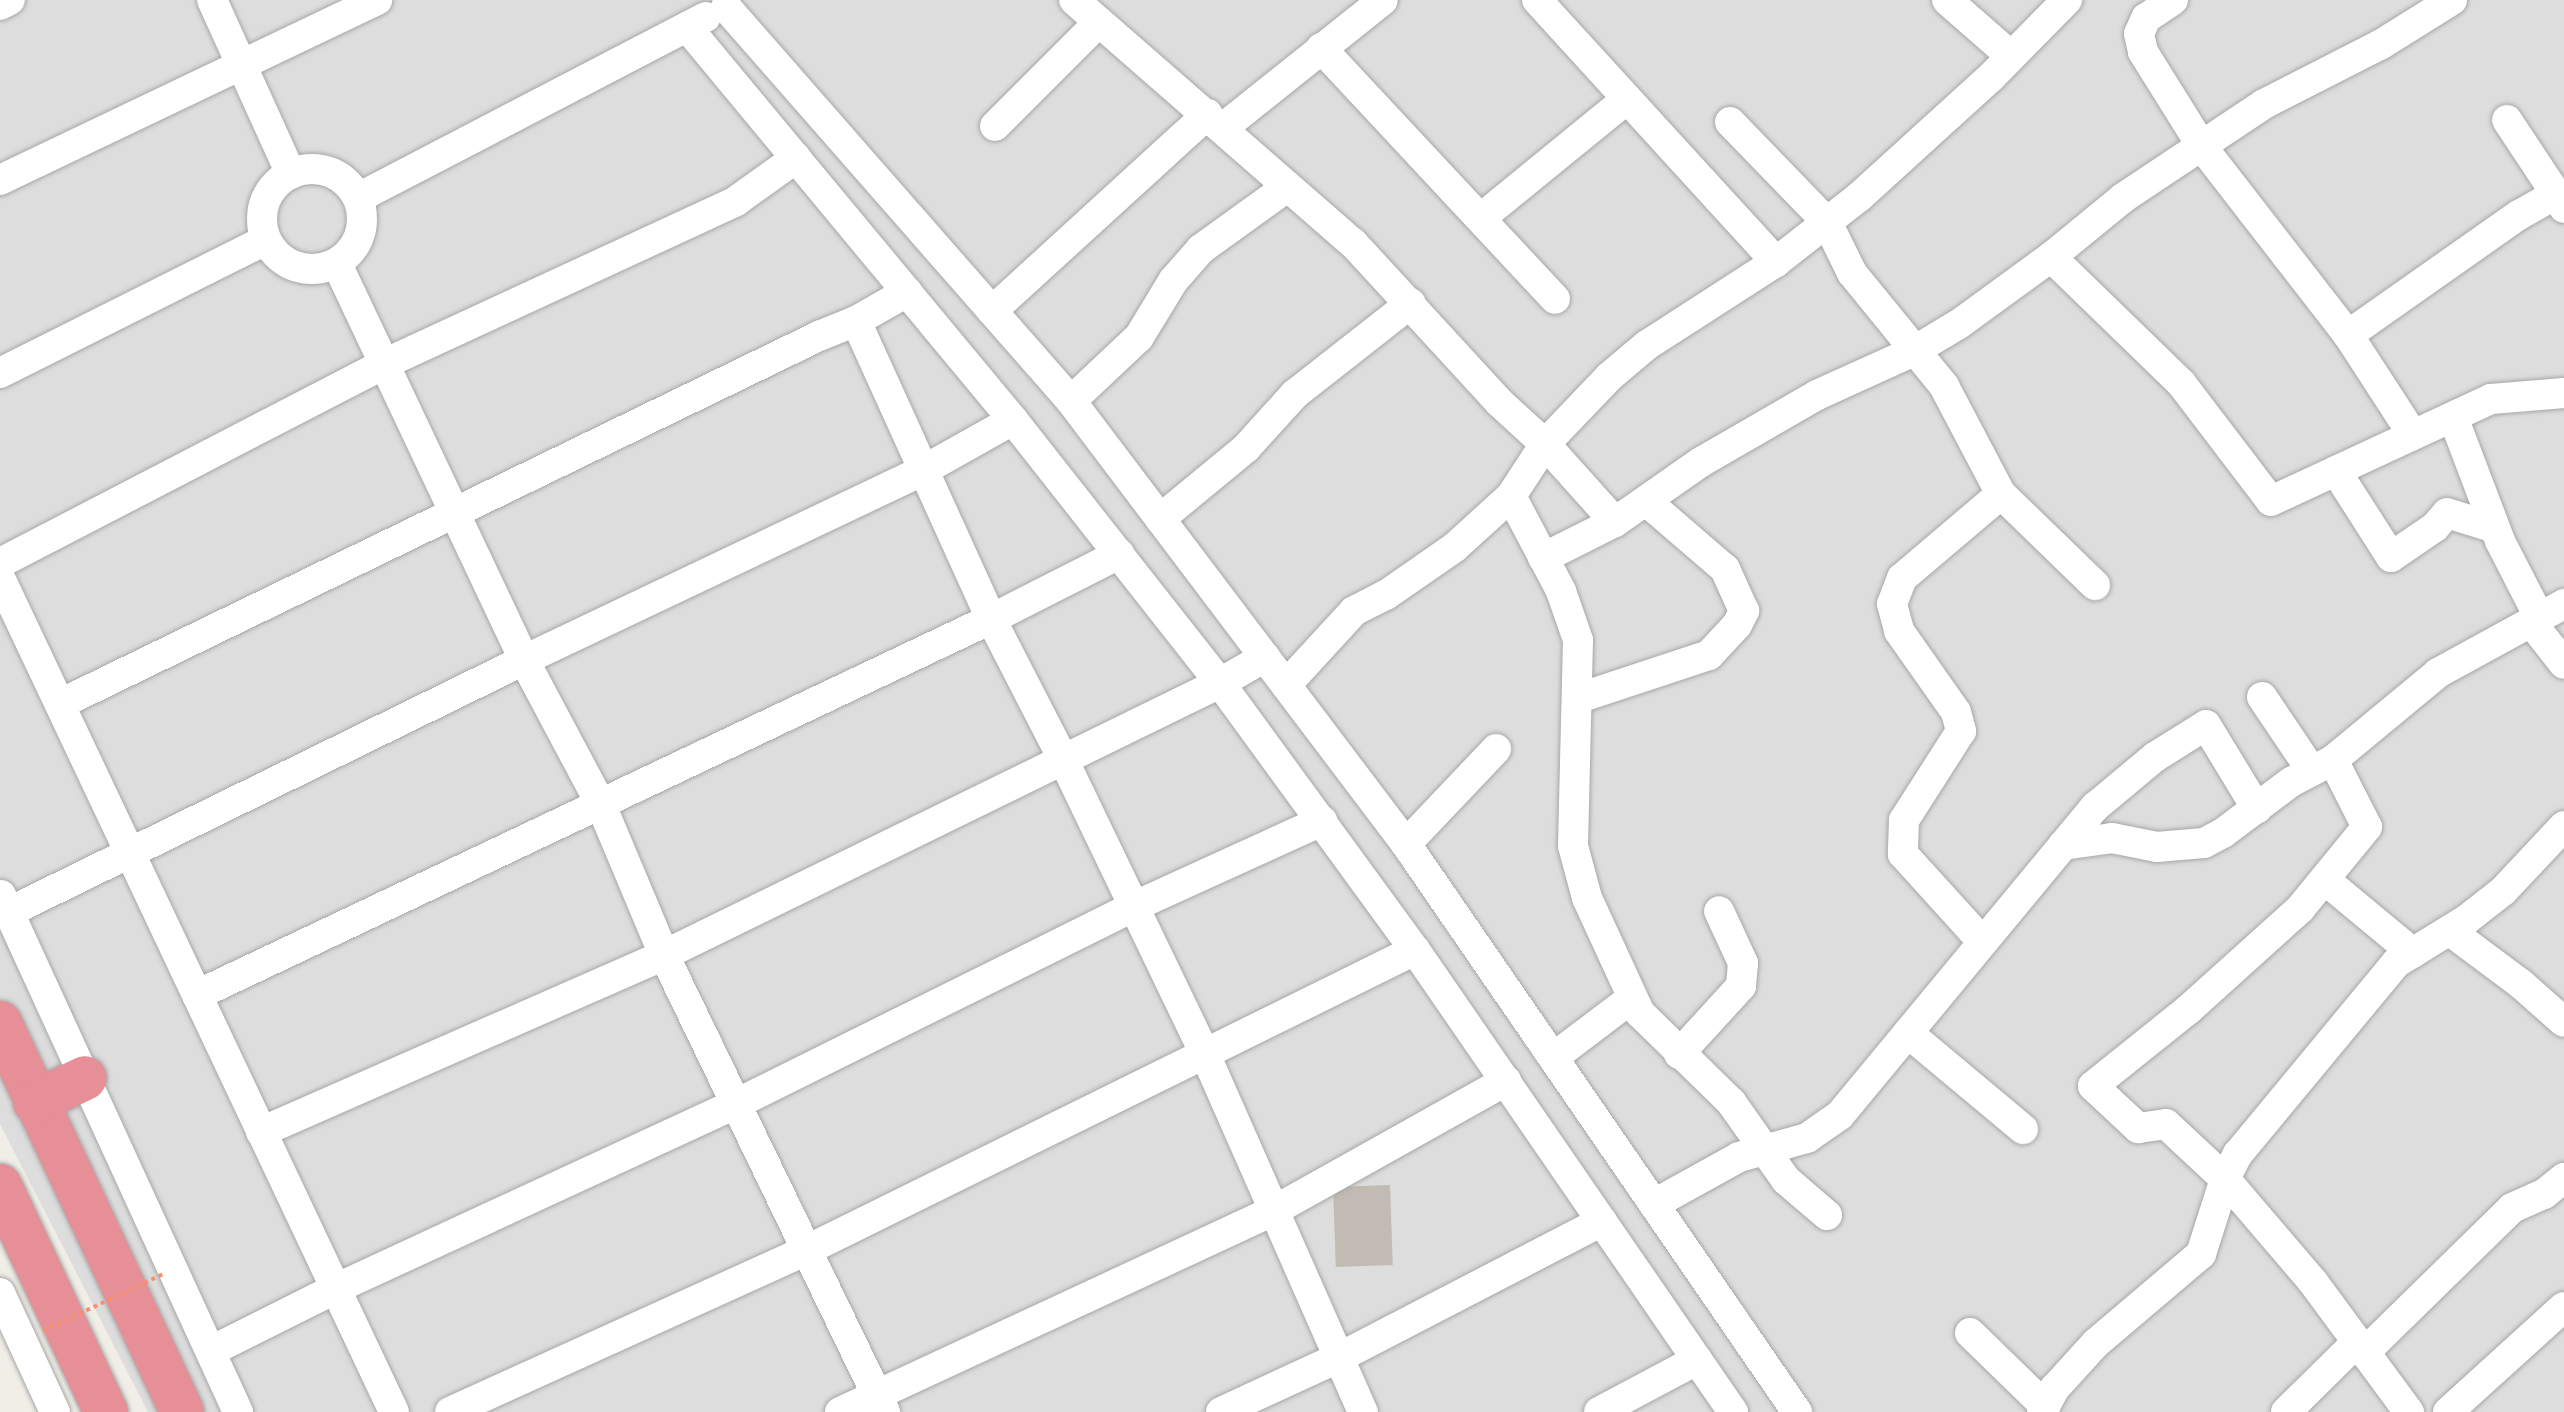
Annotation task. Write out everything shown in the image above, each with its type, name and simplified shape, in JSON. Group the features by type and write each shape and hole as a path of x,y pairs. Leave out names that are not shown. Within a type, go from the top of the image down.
{"highway":[{"path":"0,1023 182,1412"},
{"path":"35,1102 85,1078"},
{"path":"3,1200 106,1412"}],"street":[{"path":"0,5 10,0"},
{"path":"212,0 291,174"},
{"path":"0,180 377,0"},
{"path":"992,311 1216,120 1321,48 1383,0"},
{"path":"1537,0 1776,262"},
{"path":"1947,0 2011,56"},
{"path":"1286,685 1354,611 1386,595 1455,547 1511,496 1545,444 1609,377 1647,345 1776,262 1859,197 2067,0"},
{"path":"2173,0 2146,18 2139,34 2143,52 2203,148 2348,335 2413,435"},
{"path":"1543,558 1615,522 1701,462 1817,395 1914,351 2051,257 2123,198 2203,148 2264,104 2339,67 2421,8 2452,0"},
{"path":"995,126 1090,9 1353,243 1499,402 1545,444 1615,522"},
{"path":"711,10 796,158 1013,420 1220,683 1415,950 1733,1412"},
{"path":"358,198 375,186 711,10"},
{"path":"711,10 992,311 1071,401 1406,844 1797,1412"},
{"path":"1321,48 1555,299"},
{"path":"1481,218 1627,99"},
{"path":"2348,335 2519,215 2560,201 2507,120"},
{"path":"1730,122 1827,222 1852,273 1958,408 2001,494 2095,585"},
{"path":"0,563 386,363 736,201 796,158"},
{"path":"310,169 330,172 346,182 358,198 362,217 359,236 337,264 314,269 294,266 278,256 266,240 262,221 265,202 275,185 291,174 310,169"},
{"path":"1071,401 1139,337 1173,281 1201,249 1287,187"},
{"path":"0,373 266,240"},
{"path":"2051,257 2181,383 2271,501 2491,399 2564,393"},
{"path":"337,264 524,660 601,805 664,955 882,1403"},
{"path":"60,704 457,515 819,336 856,321 907,292"},
{"path":"1160,519 1246,448 1295,394 1411,303"},
{"path":"856,321 991,619 1063,759 1205,1054 1363,1412"},
{"path":"2453,417 2495,528 2545,614 2564,664"},
{"path":"238,1412 4,903 130,853 524,660 922,471 1013,420"},
{"path":"2336,471 2391,557 2435,527 2447,513 2495,528"},
{"path":"1982,941 1903,854 1904,820 1961,731 1956,712 1899,631 1892,604 1902,578 2001,494"},
{"path":"1511,496 1561,591 1578,640 1579,698 1573,846 1587,898 1640,1013 1731,1102 1786,1180 1827,1215"},
{"path":"1579,698 1709,655 1737,625 1744,611 1725,569 1646,501"},
{"path":"197,995 991,619 1119,554"},
{"path":"0,578 394,1412"},
{"path":"2063,845 2112,838 2157,847 2204,843 2257,809 2291,782 2323,766 2438,673 2545,614"},
{"path":"261,1132 664,955 1220,683 1265,657"},
{"path":"2262,697 2323,766 2367,827 2300,909 2189,1009 2093,1086 2138,1128 2166,1124 2225,1179 2313,1282 2409,1412"},
{"path":"1654,1204 1739,1157 1807,1138 1840,1115 2095,807 2155,757 2206,725 2257,809"},
{"path":"1406,844 1496,749"},
{"path":"211,1351 335,1289 736,1104 1133,907 1322,821"},
{"path":"1970,1333 2044,1409 2055,1388 2096,1343 2201,1254 2225,1179 2238,1154 2396,963 2450,931 2503,891 2564,826"},
{"path":"2325,880 2413,953"},
{"path":"1679,1054 1741,986 1743,963 1719,911"},
{"path":"2450,931 2562,1015"},
{"path":"450,1412 807,1250 1415,950"},
{"path":"1554,1057 1632,998"},
{"path":"1908,1033 2023,1129"},
{"path":"840,1412 882,1403 1275,1210 1506,1081"},
{"path":"2286,1412 2512,1208 2544,1194 2564,1178"},
{"path":"1221,1412 1340,1357 1602,1221"},
{"path":"0,1293 55,1412"},
{"path":"2448,1412 2560,1317"},
{"path":"1599,1412 1697,1360"}],"path":[{"path":"43,1331 163,1274"}],"shaded area":[{"path":"0,0 2564,0 2564,1412 148,1412 0,1124"}],"building":[{"path":"1390,1185 1393,1265 1336,1267 1333,1187"}]}
